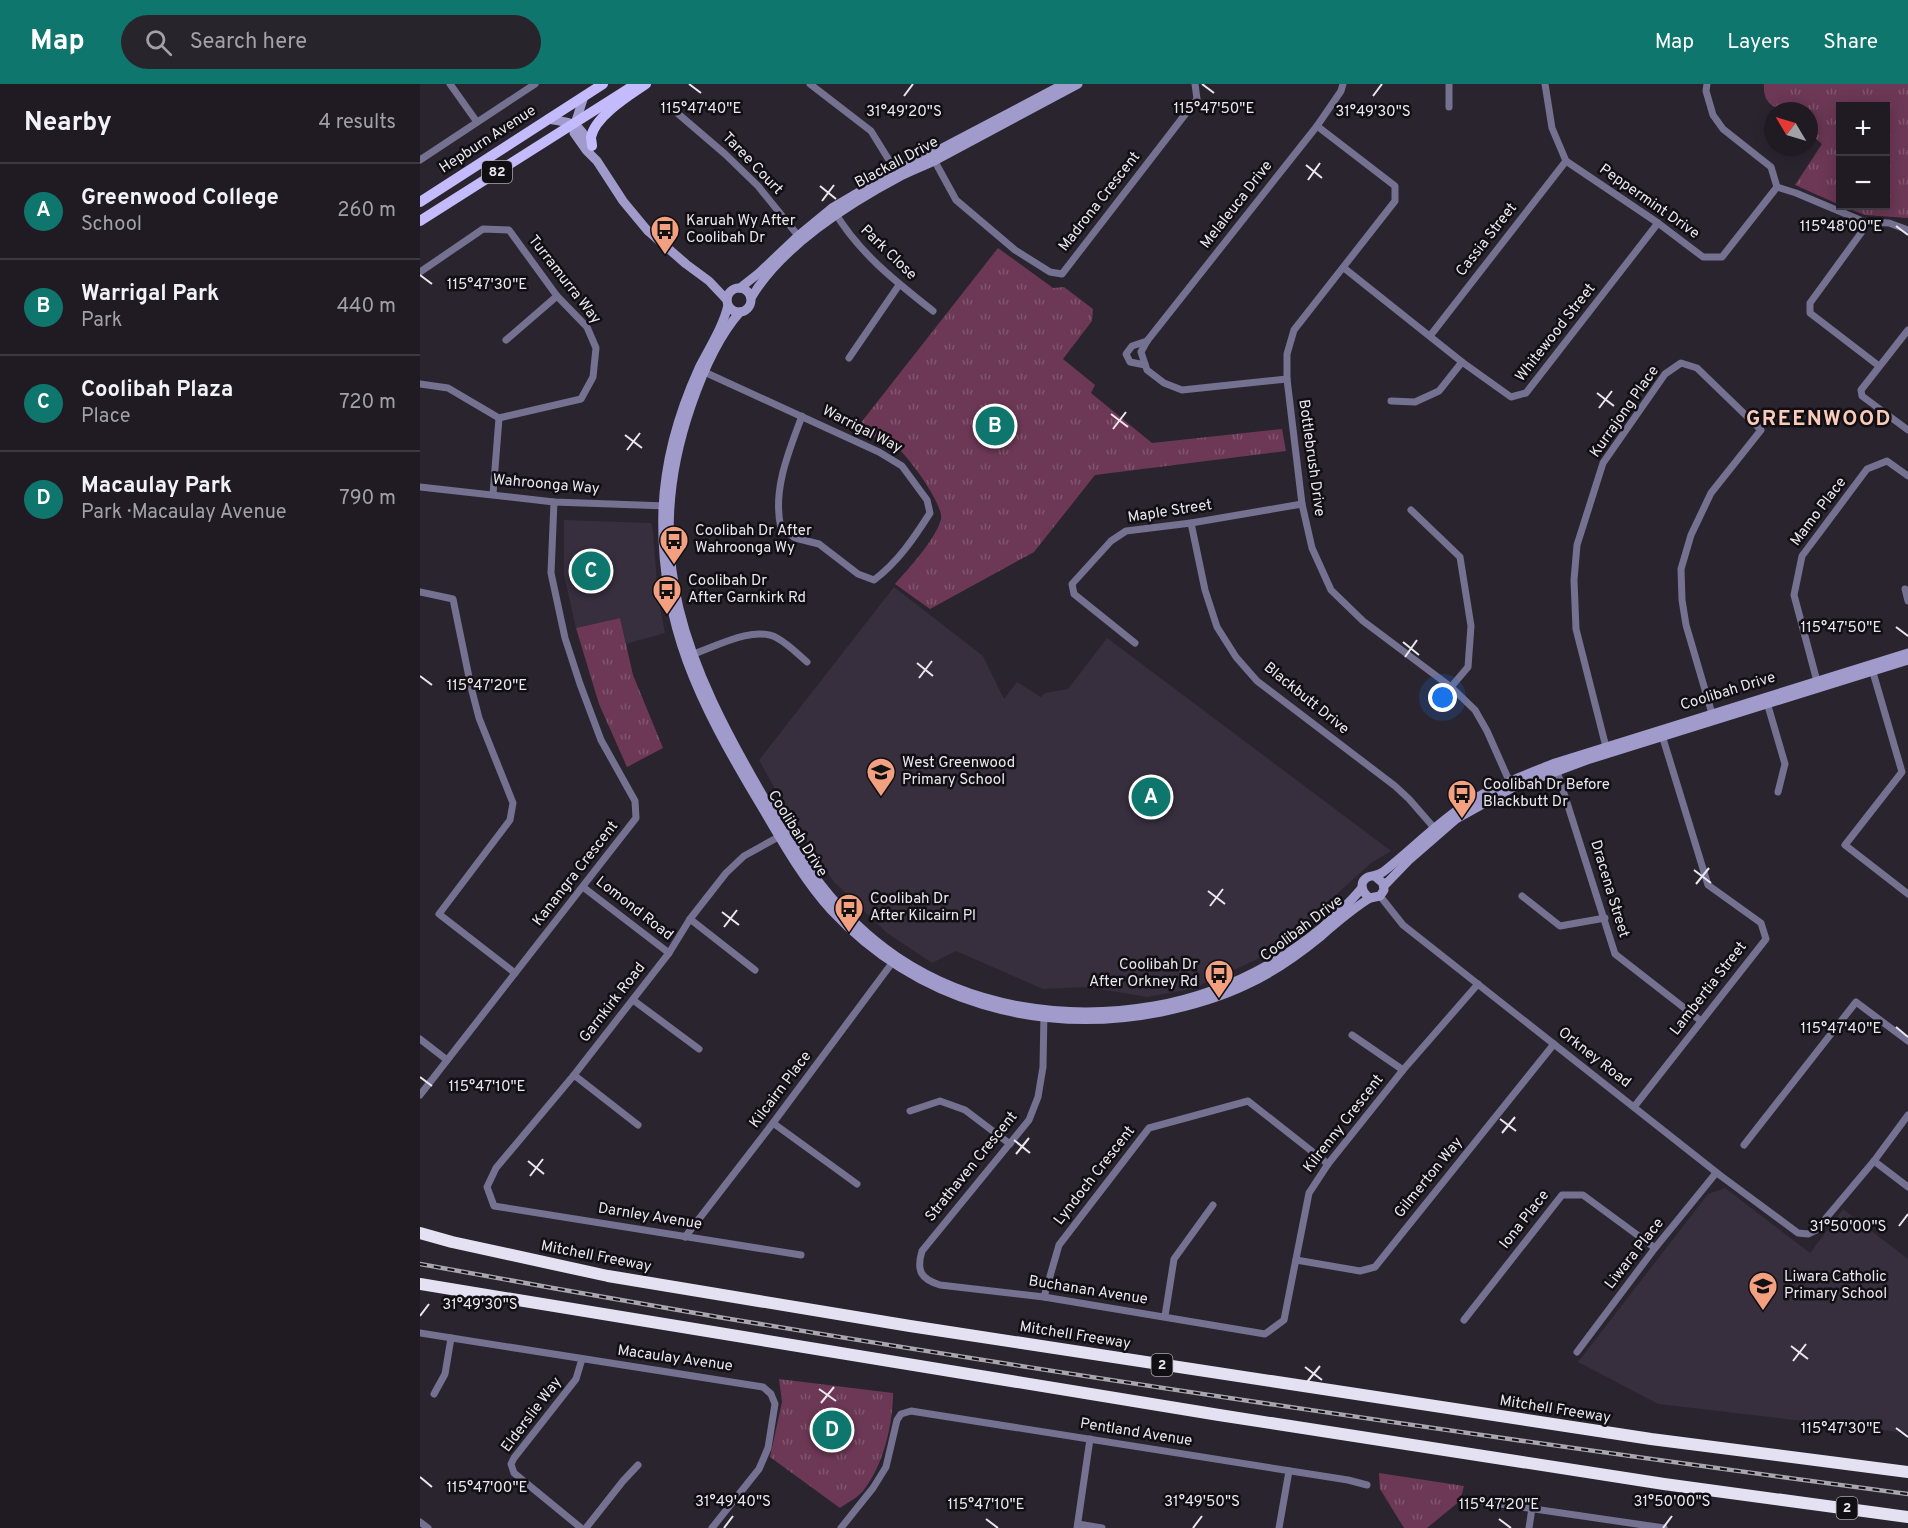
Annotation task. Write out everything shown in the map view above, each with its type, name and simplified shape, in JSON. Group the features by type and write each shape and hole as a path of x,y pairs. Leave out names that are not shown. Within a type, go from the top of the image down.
{"highway":[{"name":"Mitchell Freeway","path":"420,1233 608,1276 910,1326 1651,1440 1908,1472"},
{"name":"2","path":"420,1284 1219,1415 1664,1484 1908,1517"}],"main road":[{"name":"Hepburn Avenue","path":"420,202 603,84"},
{"name":"82","path":"420,221 636,84"},
{"path":"597,161 591,136 604,116 616,104 646,84"},
{"name":"Blackall Drive","path":"737,289 834,212 897,174 1064,86 1078,84"},
{"path":"584,96 574,133 597,161 623,201 648,230 709,281 733,311 740,312 751,304 751,298 746,290 709,281"},
{"path":"548,119 575,124 582,130 592,146"},
{"name":"Blackall Drive","path":"751,298 800,238"},
{"path":"728,303 728,295 737,289"},
{"name":"Coolibah Drive","path":"728,303 702,371 683,432 667,506 670,558 677,607 688,656 782,835 830,898 859,927 895,960 969,993 1044,1014 1092,1019 1131,1017 1172,1010 1225,994 1258,979 1291,959 1375,897"},
{"name":"Coolibah Drive","path":"702,371 740,312"},
{"name":"Coolibah Drive","path":"1376,876 1436,831 1467,804 1511,784 1556,766 1872,667 1908,653"},
{"name":"Coolibah Drive","path":"1872,667 1908,660"},
{"name":"Coolibah Drive","path":"1384,886 1436,831"},
{"path":"1376,876 1381,879 1384,886 1383,892 1375,897 1364,893 1362,888 1366,879 1376,876"},
{"name":"Coolibah Drive","path":"1044,1014 1123,1011 1170,1003 1223,987 1248,976 1287,953 1329,921 1362,888"}],"street":[{"path":"450,84 477,122"},
{"path":"420,160 535,84"},
{"path":"810,84 871,131 897,174"},
{"name":"Madrona Crescent","path":"932,157 957,200 1015,250 1050,272 1062,274 1197,99 1195,84"},
{"name":"Melaleuca Drive","path":"1287,379 1182,390 1164,383 1147,370 1145,365 1130,362 1126,354 1132,346 1147,341 1317,126 1341,91 1343,84"},
{"path":"1449,84 1449,107"},
{"path":"1545,84 1552,128 1566,161"},
{"path":"1707,84 1706,91 1713,115 1723,129 1771,167 1777,187 1866,222 1889,223 1908,230"},
{"name":"Taree Court","path":"676,112 758,186 800,238"},
{"name":"Bottlebrush Drive","path":"1317,126 1395,186 1395,201 1294,330 1287,354 1287,379 1302,504 1312,548 1331,590 1363,621 1451,687 1475,710 1511,784"},
{"name":"Peppermint Drive","path":"1566,161 1703,257 1722,257 1777,187"},
{"name":"Cassia Street","path":"1430,336 1566,161"},
{"name":"Park Close","path":"834,212 856,245 899,285 933,311"},
{"path":"1866,222 1861,233 1810,303 1810,313 1879,366"},
{"name":"Whitewood Street","path":"1344,268 1462,362 1511,397 1526,393 1658,224"},
{"name":"Turramurra Way","path":"420,272 483,229 509,230 557,296 588,327 596,348 593,377 581,399 499,418"},
{"path":"849,358 899,285"},
{"path":"506,340 557,296"},
{"path":"1908,330 1861,390 1862,396 1908,430"},
{"path":"1145,365 1141,352 1147,341"},
{"path":"1391,401 1415,402 1439,391 1462,362"},
{"name":"Kurrajong Place","path":"1607,750 1576,629 1574,580 1577,545 1603,463 1665,374 1681,363 1697,368 1761,430 1711,493 1691,535 1682,568 1682,600 1686,626 1713,717"},
{"name":"Warrigal Way","path":"702,371 802,416 879,452 902,466 927,500 930,513 910,543 886,571 874,580 858,574 819,544 795,538 781,528 778,513 784,462 802,416"},
{"path":"420,384 448,388 499,418 493,494"},
{"name":"Mamo Place","path":"1818,684 1794,595 1802,556 1867,469 1887,461 1908,476"},
{"name":"Wahroonga Way","path":"420,487 554,502 667,506"},
{"name":"Kanangra Crescent","path":"420,1095 636,818 635,801 602,740 565,638 550,573 554,502"},
{"name":"Maple Street","path":"1135,643 1074,594 1072,584 1111,541 1126,531 1191,523 1302,504"},
{"path":"1411,510 1460,557 1471,626 1468,667 1451,687"},
{"name":"Blackbutt Drive","path":"1191,523 1205,590 1217,627 1236,657 1257,681 1395,786 1436,831"},
{"path":"1905,589 1908,602"},
{"path":"420,592 453,599 478,718 513,803 510,820 439,914 515,974"},
{"path":"688,656 748,634 764,633 779,639 807,662"},
{"path":"1872,667 1902,772 1845,845 1908,894"},
{"path":"1766,700 1785,764 1778,792"},
{"name":"Lambertia Street","path":"1634,1107 1766,939 1761,923 1708,885 1661,733"},
{"name":"Dracena Street","path":"1556,766 1615,954 1701,1021"},
{"name":"Garnkirk Road","path":"494,1206 487,1187 496,1168 633,1000 669,953 690,919 734,864 782,835"},
{"name":"Lomond Road","path":"583,886 669,953"},
{"path":"1522,896 1560,926 1605,918"},
{"name":"Orkney Road","path":"1375,897 1403,925 1716,1173 1798,1233 1808,1234 1816,1230 1874,1161"},
{"path":"690,919 755,970"},
{"name":"Kilcairn Place","path":"685,1237 895,960"},
{"name":"Kilrenny Crescent","path":"1265,1334 1284,1320 1309,1193 1328,1164 1403,1070 1478,984"},
{"path":"633,1000 699,1049"},
{"path":"1744,1145 1856,1002 1908,1041"},
{"name":"Strathaven Crescent","path":"918,1264 922,1251 1029,1120 1038,1097 1043,1067 1044,1014"},
{"path":"1352,1035 1403,1070"},
{"path":"420,1039 447,1060"},
{"name":"Gilmerton Way","path":"1296,1260 1360,1271 1375,1267 1554,1044"},
{"path":"574,1075 638,1125"},
{"path":"910,1111 939,1101 965,1110 1010,1144"},
{"name":"Lyndoch Crescent","path":"1044,1297 1059,1245 1149,1128 1248,1101 1328,1164"},
{"path":"1908,1115 1874,1161 1908,1187"},
{"path":"773,1123 857,1184"},
{"name":"Liwara Place","path":"1577,1352 1655,1248 1716,1173"},
{"name":"Iona Place","path":"1464,1320 1562,1195 1583,1195 1655,1248"},
{"path":"1166,1316 1174,1258 1213,1205"},
{"name":"Darnley Avenue","path":"494,1206 801,1255"},
{"name":"Buchanan Avenue","path":"918,1264 921,1273 928,1281 940,1285 1044,1297 1265,1334"},
{"name":"Macaulay Avenue","path":"420,1333 758,1385 771,1394 775,1409 766,1455 759,1468 712,1528"},
{"path":"435,1395 445,1374 451,1338"},
{"name":"Elderslie Way","path":"582,1359 576,1379 511,1464 514,1473 584,1528"},
{"name":"Pentland Avenue","path":"841,1528 873,1488 886,1467 895,1423 902,1414 908,1411 1348,1480 1367,1485"},
{"path":"1090,1439 1078,1526 1102,1528"},
{"path":"584,1528 638,1465"},
{"path":"1279,1528 1288,1471"},
{"path":"1473,1500 1664,1528"},
{"path":"1529,1528 1532,1508"},
{"path":"420,1522 428,1528"}],"shaded area":[{"path":"564,520 651,523 658,597 665,633 626,644 620,618 576,628 564,575"},
{"path":"894,587 983,656 1004,699 1017,682 1041,697 1045,693 1068,689 1107,638 1391,851 1371,863 1294,933 1262,957 1192,989 1147,997 1087,987 1043,989 956,951 932,963 887,933 834,882 796,827 759,760"},
{"name":"Liwara Catholic Primary School","path":"1725,1188 1810,1253 1843,1209 1908,1259 1908,1433 1658,1404 1578,1362 1708,1194"}],"green space":[{"path":"1764,84 1908,84 1908,218 1865,215 1852,210 1890,210 1890,102 1836,102 1836,203 1795,185 1814,156 1818,156 1818,150 1822,144 1818,141 1818,102 1769,102 1764,93"},
{"path":"998,248 1053,288 1064,287 1093,309 1092,321 1063,359 1095,385 1091,393 1152,443 1282,429 1286,451 1095,475 1034,552 930,609 895,584 934,535 941,519 937,503 924,480 901,451 895,446 856,429"},
{"path":"620,618 633,675 663,748 627,767 599,704 576,628"},
{"path":"779,1379 893,1393 886,1445 876,1470 863,1491 840,1508 770,1457 782,1402"},
{"path":"1379,1473 1464,1486 1460,1501 1427,1528 1404,1528 1380,1489"}],"railway":[{"path":"420,1264 718,1317 1163,1388 1908,1494"}],"place":[{"name":"Karuah Wy After Coolibah Dr","path":"665,256"},
{"name":"Warrigal Park","path":"995,426"},
{"name":"Coolibah Dr After Wahroonga Wy","path":"674,566"},
{"name":"Coolibah Plaza","path":"591,571"},
{"name":"Coolibah Dr After Garnkirk Rd","path":"667,616"},
{"name":"Greenwood College","path":"1151,797"},
{"name":"West Greenwood Primary School","path":"881,798"},
{"name":"Coolibah Dr Before Blackbutt Dr","path":"1462,820"},
{"name":"Coolibah Dr After Kilcairn Pl","path":"849,934"},
{"name":"Coolibah Dr After Orkney Rd","path":"1219,1000"},
{"name":"Liwara Catholic Primary School","path":"1763,1312"},
{"name":"Macaulay Park","path":"832,1430"}],"district":[{"name":"GREENWOOD","path":"1819,419"}]}
